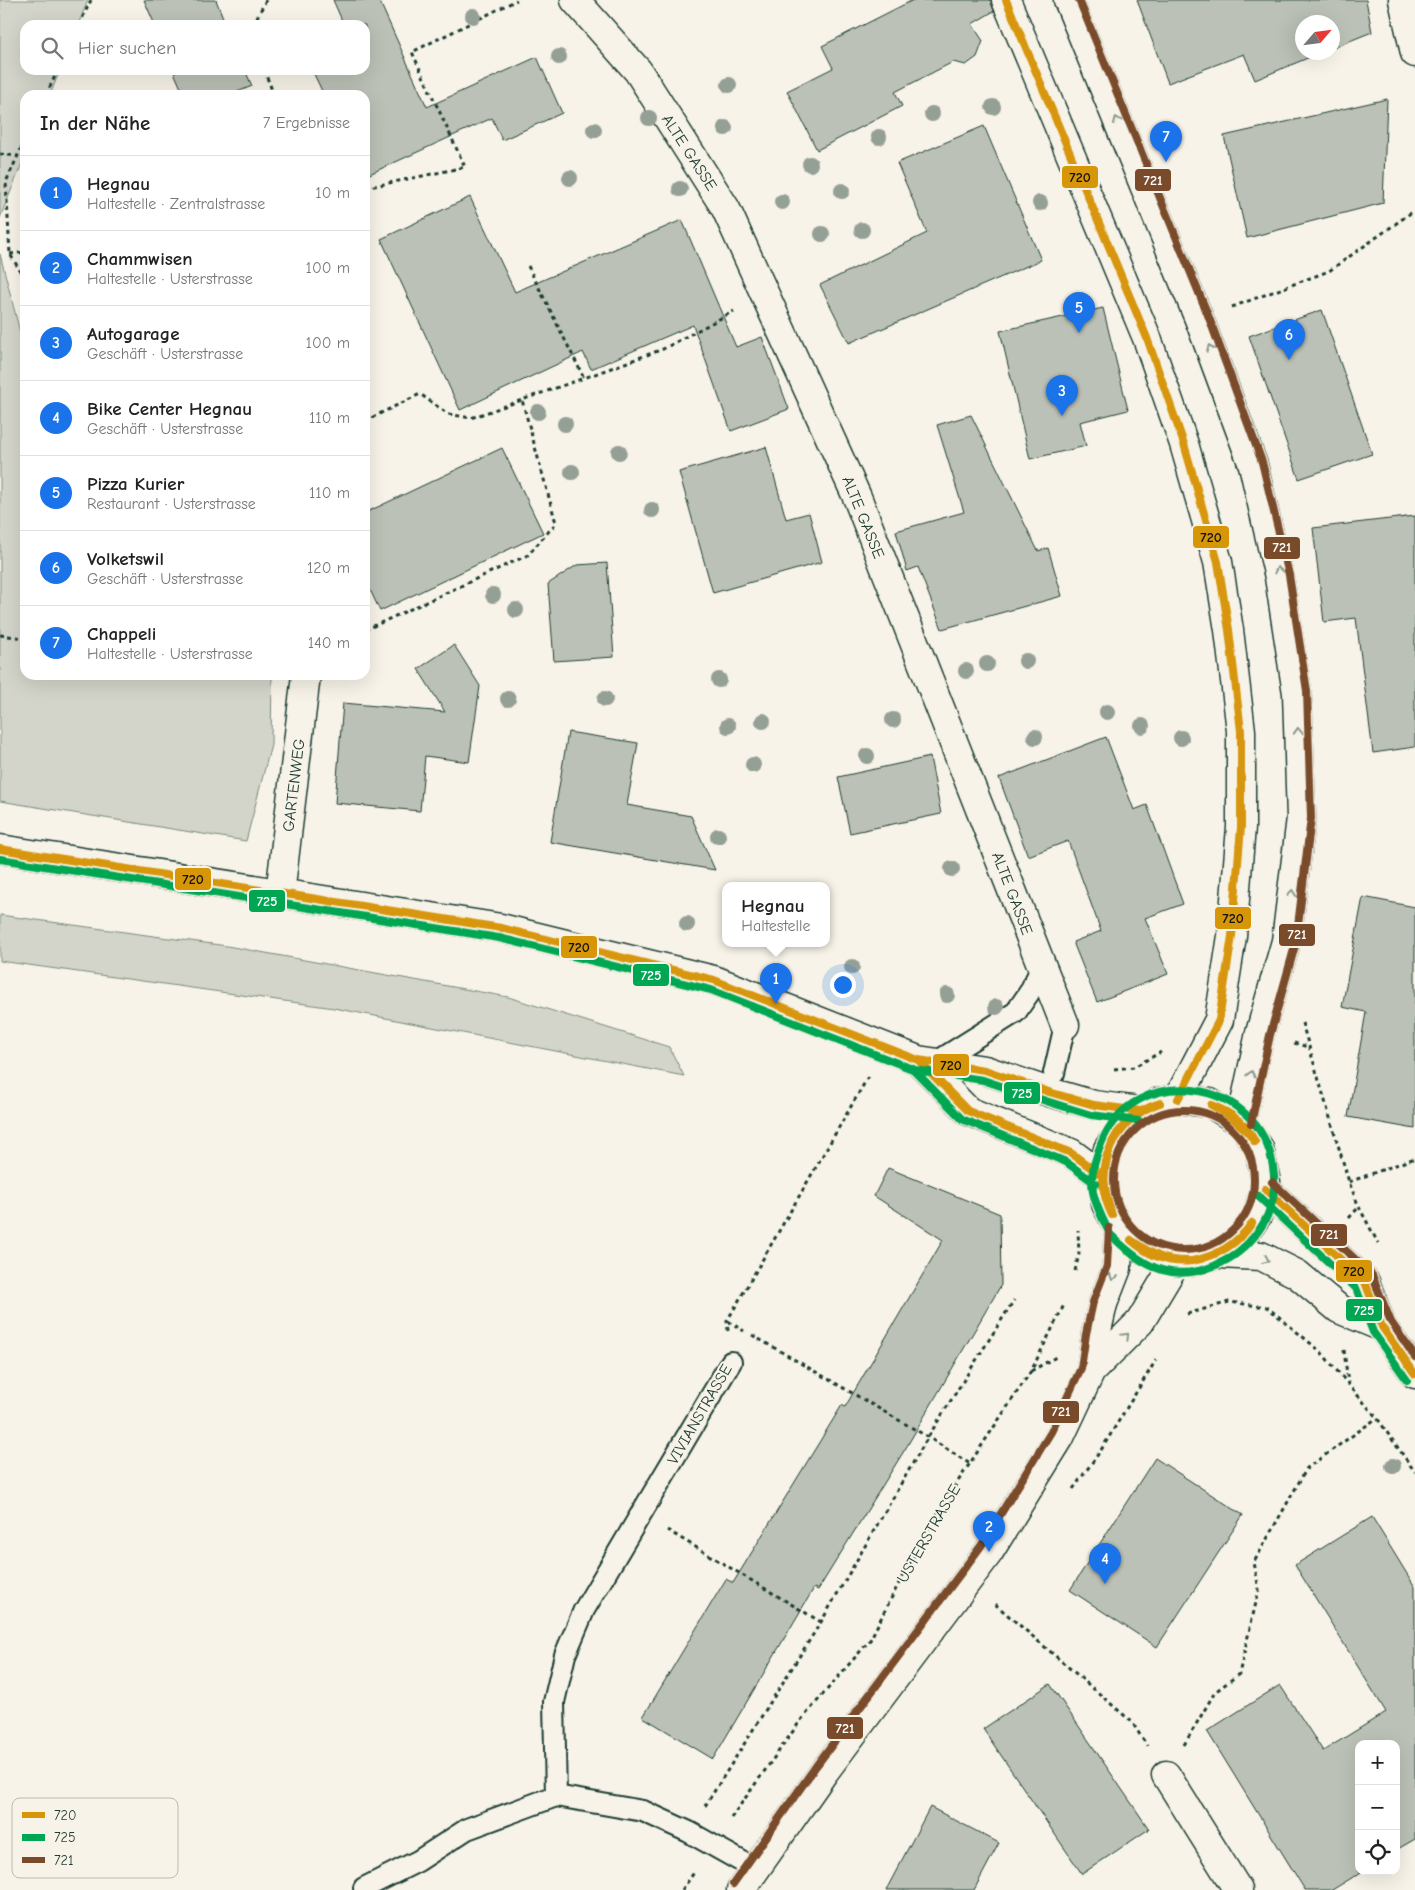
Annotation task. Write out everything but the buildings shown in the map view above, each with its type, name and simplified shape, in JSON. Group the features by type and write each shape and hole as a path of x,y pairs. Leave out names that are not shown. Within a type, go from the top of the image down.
{"main road":[{"name":"ALTE GASSE","path":"575,0 638,71 726,209 857,497 1065,1025"},
{"path":"1006,0 1147,338 1184,444 1218,562 1229,630 1241,731 1241,827 1232,936 1219,1020 1178,1099"},
{"path":"1068,0 1199,319 1253,465 1280,577 1297,693 1301,818 1287,932 1260,1033 1241,1122"},
{"path":"1403,0 1415,52"},
{"name":"GARTENWEG","path":"280,894 305,680"},
{"path":"0,849 501,928 704,978 927,1061 985,1070 1094,1105 1140,1111"},
{"path":"927,1061 968,1111 1071,1153 1102,1176"},
{"path":"1178,1099 1210,1103 1241,1122 1259,1148 1265,1189 1257,1216 1241,1238 1218,1254 1192,1262 1164,1260 1139,1248 1119,1229 1106,1204 1102,1176 1108,1148 1125,1124 1140,1111 1159,1102 1178,1099"},
{"path":"1265,1189 1365,1282 1382,1328 1415,1374"},
{"path":"748,1880 824,1772 989,1552 1060,1437 1091,1370 1096,1335 1104,1304 1117,1268 1119,1229"},
{"path":"1218,1254 1261,1256 1297,1274 1338,1309 1382,1328"},
{"path":"1091,1370 1140,1322 1176,1262"},
{"path":"1166,1775 1238,1890"}],"lane":[{"path":"927,1061 1016,1012 1042,967"},
{"name":"ALTE GASSE","path":"1054,1073 1065,1025"},
{"name":"VIVIANSTRASSE","path":"556,1796 554,1702 565,1655 584,1610 731,1362"},
{"path":"364,1888 418,1861 467,1829 556,1796 643,1811 712,1844 748,1880"}],"path":[{"path":"81,20 90,0"},
{"path":"256,20 266,0"},
{"path":"370,187 465,167 412,52 517,0"},
{"path":"48,90 56,75"},
{"path":"266,75 272,90"},
{"path":"20,150 6,182 10,254 20,270"},
{"path":"0,154 17,156"},
{"path":"1199,319 1329,271 1415,210"},
{"path":"10,254 20,253"},
{"path":"528,266 584,378"},
{"path":"370,419 420,394 448,414 472,418 663,349 765,294"},
{"path":"370,628 528,555 556,523 522,400"},
{"path":"0,635 20,637"},
{"path":"1299,1014 1349,1182 1359,1208"},
{"path":"886,1046 728,1321 928,1437 970,1464"},
{"path":"1109,1070 1134,1068 1168,1048"},
{"path":"1349,1182 1415,1158"},
{"path":"1075,1272 1079,1254 1078,1227"},
{"name":"USTERSTRASSE","path":"682,1890 712,1844 801,1720 870,1640 945,1501 1031,1371 1066,1299"},
{"path":"689,1832 821,1622 928,1437 1014,1300"},
{"path":"1186,1314 1229,1302 1267,1307 1321,1352 1377,1418 1415,1472"},
{"name":"VIVIANSTRASSE","path":"728,1321 731,1362"},
{"path":"967,1583 992,1602 1132,1722 1166,1775 1215,1692 1239,1674 1260,1590 1254,1562 1307,1468 1377,1418"},
{"path":"641,1514 821,1622"}],"shaded area":[{"path":"0,0 88,0 80,20 20,20 20,75 58,75 52,90 20,90 20,168 0,218"},
{"path":"0,254 20,332 20,680 272,680 271,745 246,841 0,801"},
{"path":"0,915 227,946 508,997 669,1047 684,1076 334,1008 0,961"}],"transit line":[{"name":"720","path":"1006,0 1147,338 1184,444 1218,562 1229,630 1241,731 1241,827 1232,936 1219,1020 1178,1099"},
{"name":"721","path":"1079,0 1208,315 1262,462 1289,575 1307,691 1311,818 1296,942 1270,1035 1251,1124"},
{"name":"720","path":"0,849 501,928 714,980 918,1060 985,1070 1094,1105 1140,1111"},
{"name":"725","path":"0,859 499,938 711,990 915,1070 983,1080 1091,1115 1139,1121"},
{"name":"720","path":"919,1061 968,1111 1071,1153 1102,1176"},
{"name":"725","path":"912,1068 962,1119 1066,1162 1096,1184"},
{"name":"725","path":"1110,1234 1094,1198 1092,1185 1094,1167 1101,1144 1117,1117 1140,1100 1166,1091 1194,1090 1221,1098 1245,1114 1263,1137 1273,1167 1274,1194 1272,1202 1266,1219 1256,1234 1248,1244 1226,1260 1201,1270 1188,1272 1162,1270 1135,1256 1112,1236"},
{"name":"720","path":"1110,1148 1123,1126 1144,1109 1160,1103"},
{"name":"720","path":"1110,1148 1119,1134 1137,1115 1160,1103"},
{"name":"720","path":"1211,1105 1237,1119 1247,1129 1255,1142"},
{"name":"720","path":"1211,1105 1236,1121 1255,1142"},
{"name":"721","path":"1184,1110 1198,1111 1211,1115 1234,1130 1249,1153 1253,1166 1254,1180 1253,1194 1249,1207 1234,1230 1211,1245 1198,1249 1184,1250 1170,1249 1157,1245 1134,1230 1119,1207 1115,1194 1114,1180 1115,1166 1119,1153 1134,1130 1157,1115 1170,1111 1184,1110"},
{"name":"720","path":"1110,1148 1105,1182 1112,1215"},
{"name":"720","path":"1110,1148 1104,1165 1103,1182 1112,1215"},
{"name":"721","path":"1272,1182 1372,1275 1391,1322 1415,1357"},
{"name":"720","path":"1265,1189 1365,1282 1382,1327 1415,1374"},
{"name":"725","path":"1258,1196 1356,1288 1373,1332 1407,1380"},
{"name":"720","path":"1192,1261 1210,1256 1226,1248 1240,1237 1252,1223"},
{"name":"720","path":"1192,1261 1210,1256 1234,1243 1252,1223"},
{"name":"721","path":"733,1884 816,1766 981,1546 1051,1432 1081,1368 1093,1302 1107,1266 1109,1228"},
{"name":"720","path":"1131,1240 1146,1250 1167,1259 1192,1261"},
{"name":"720","path":"1131,1240 1159,1258 1183,1262 1192,1261"}],"place":[{"name":"Chappeli","path":"1166,162"},
{"name":"Pizza Kurier","path":"1079,333"},
{"name":"Volketswil","path":"1289,360"},
{"name":"Autogarage","path":"1062,416"},
{"name":"Hegnau","path":"776,1004"},
{"name":"Chammwisen","path":"989,1552"},
{"name":"Bike Center Hegnau","path":"1105,1584"}]}
